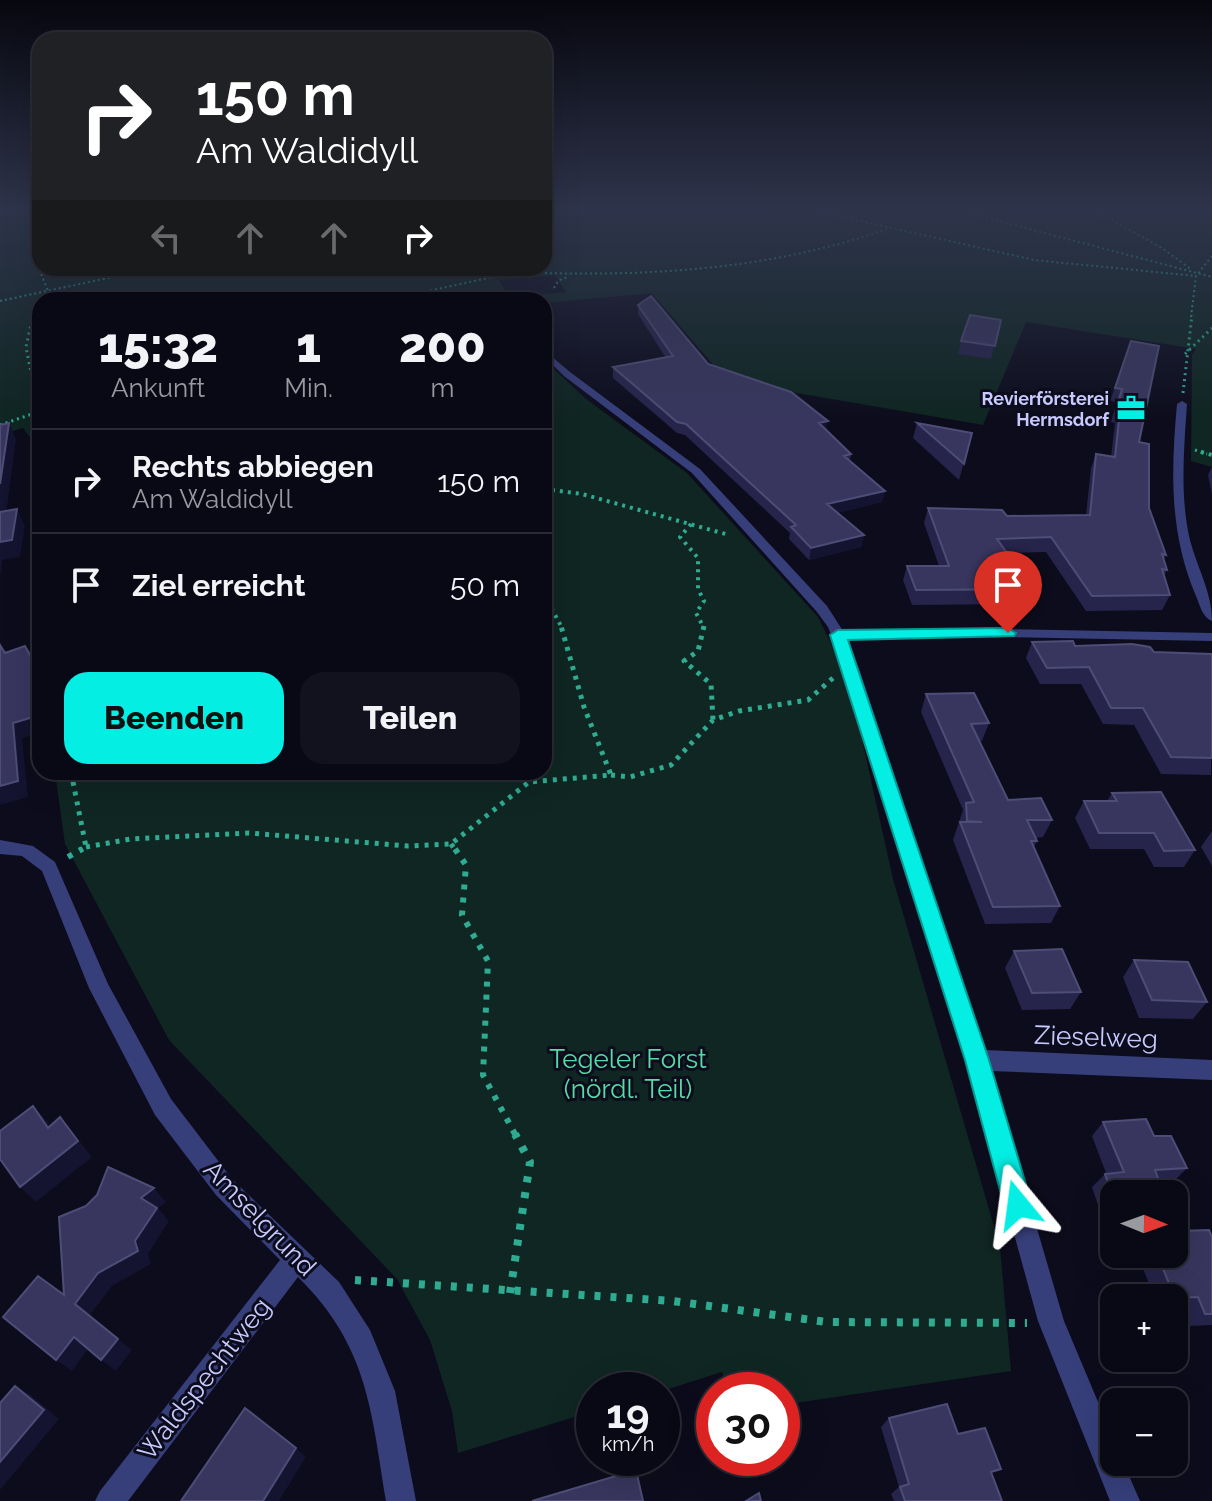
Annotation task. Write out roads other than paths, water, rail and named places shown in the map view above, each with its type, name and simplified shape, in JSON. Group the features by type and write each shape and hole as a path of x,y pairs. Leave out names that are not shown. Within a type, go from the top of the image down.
{"street":[{"path":"567,374 686,463 822,609 838,635 853,672 977,1060 1051,1321 1125,1501"},
{"path":"1182,404 1175,482 1178,519 1185,557 1212,617"},
{"path":"838,635 1008,633 1212,637"},
{"name":"Amselgrund","path":"0,847 39,855 49,867 99,988 163,1107 224,1187 330,1291 361,1339 372,1362 392,1441 401,1501"},
{"name":"Zieselweg","path":"977,1060 1212,1070"},
{"name":"Waldspechtweg","path":"110,1501 298,1257"}],"lane":[{"path":"552,360 567,374"}],"place":[{"name":"Revierförsterei Hermsdorf","path":"1131,408"}],"park label":[{"name":"Tegeler Forst (nördl. Teil)","path":"628,1074"}]}
